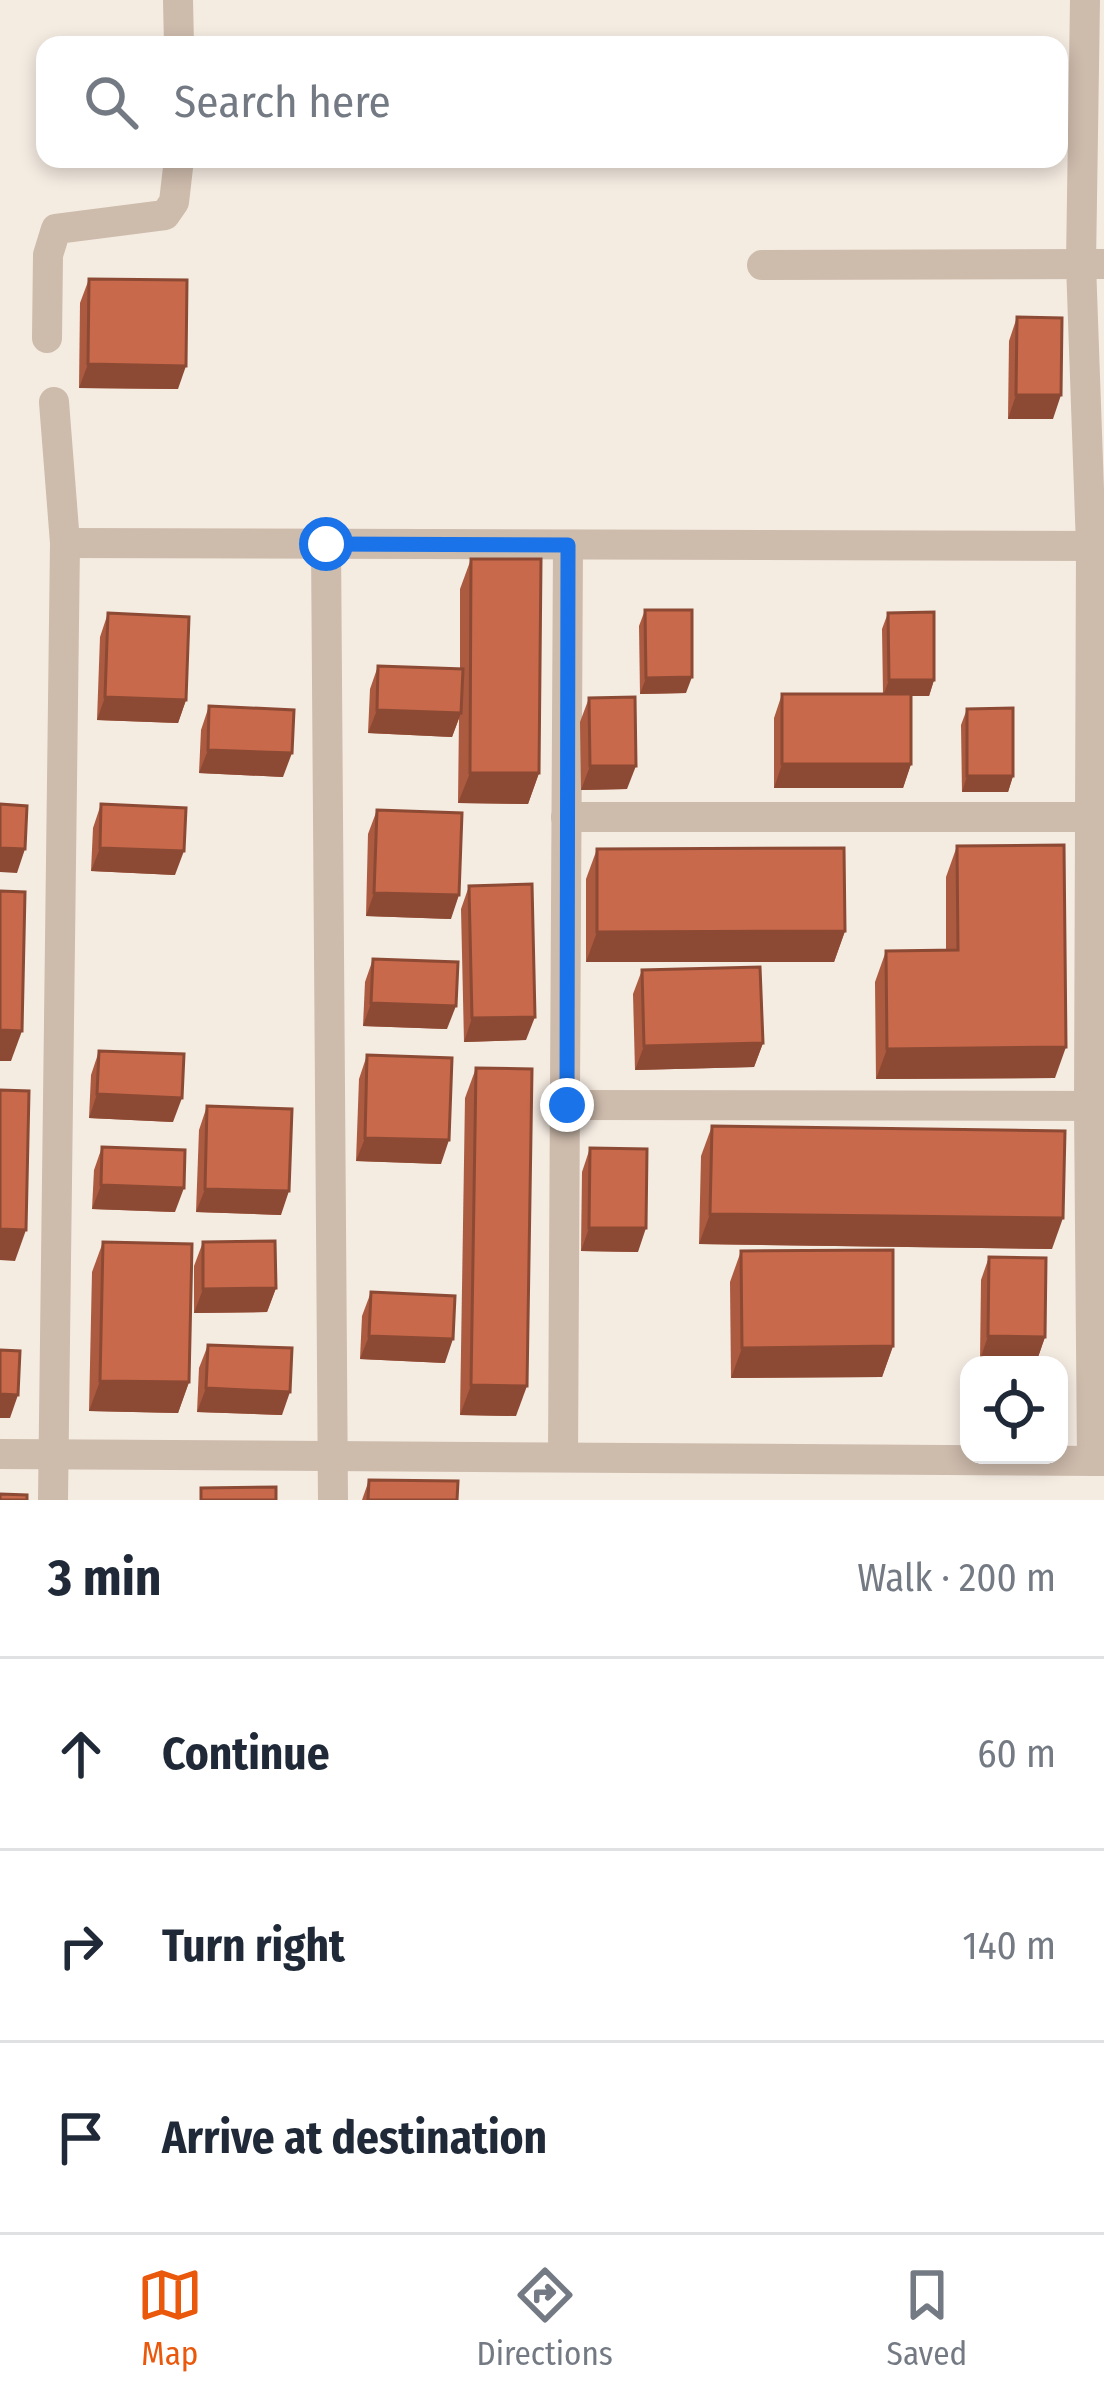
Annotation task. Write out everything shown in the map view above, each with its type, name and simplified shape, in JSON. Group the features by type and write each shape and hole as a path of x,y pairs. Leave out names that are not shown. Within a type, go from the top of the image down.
{"street":[{"path":"178,0 179,36"},
{"path":"0,1454 1098,1461 1098,546 1084,0"},
{"path":"47,338 48,255 56,229 165,215 174,202 178,168"},
{"path":"762,265 1092,264"},
{"path":"53,1500 65,543 54,402"},
{"path":"65,543 1098,546"},
{"path":"326,544 333,1500"},
{"path":"563,1457 568,545"},
{"path":"566,817 1096,817"},
{"path":"567,1105 1096,1106"}],"building":[{"path":"89,279 187,280 186,366 88,364"},
{"path":"1017,317 1062,318 1061,395 1016,395"},
{"path":"471,559 541,559 539,773 470,773"},
{"path":"645,610 692,610 692,677 646,678"},
{"path":"934,612 934,680 889,680 888,613"},
{"path":"108,613 189,617 186,700 105,697"},
{"path":"378,666 463,669 461,713 377,710"},
{"path":"782,694 911,694 911,764 782,764"},
{"path":"635,697 636,766 590,766 589,698"},
{"path":"209,706 294,710 292,753 208,750"},
{"path":"1013,708 1013,776 967,776 967,709"},
{"path":"0,804 27,806 25,849 0,848"},
{"path":"101,804 186,808 184,851 100,848"},
{"path":"377,810 462,813 459,895 374,893"},
{"path":"1064,845 1066,1047 887,1049 886,951 958,950 957,846"},
{"path":"844,848 845,931 597,932 597,849"},
{"path":"532,884 535,1017 472,1018 469,886"},
{"path":"0,891 25,892 22,1031 0,1030"},
{"path":"373,959 458,962 456,1006 371,1003"},
{"path":"760,967 763,1043 644,1046 642,970"},
{"path":"99,1051 184,1054 182,1098 97,1094"},
{"path":"367,1055 452,1058 449,1140 365,1138"},
{"path":"476,1068 532,1069 527,1386 471,1385"},
{"path":"0,1090 29,1091 26,1230 0,1229"},
{"path":"207,1106 292,1109 289,1191 205,1189"},
{"path":"712,1126 1065,1131 1063,1218 710,1214"},
{"path":"102,1147 185,1150 184,1188 101,1185"},
{"path":"590,1148 647,1149 646,1228 589,1228"},
{"path":"275,1241 276,1288 203,1289 203,1242"},
{"path":"103,1242 192,1244 189,1382 100,1381"},
{"path":"893,1250 893,1346 742,1348 741,1251"},
{"path":"989,1257 1046,1258 1045,1337 988,1336"},
{"path":"371,1292 455,1296 453,1339 369,1336"},
{"path":"208,1345 292,1348 290,1392 206,1388"},
{"path":"0,1350 20,1351 18,1395 0,1394"},
{"path":"369,1480 458,1481 457,1500 368,1500"},
{"path":"276,1487 276,1500 201,1500 201,1488"},
{"path":"0,1494 27,1495 27,1500 0,1500"}],"route":[{"path":"326,544 568,545 567,1105"}]}
